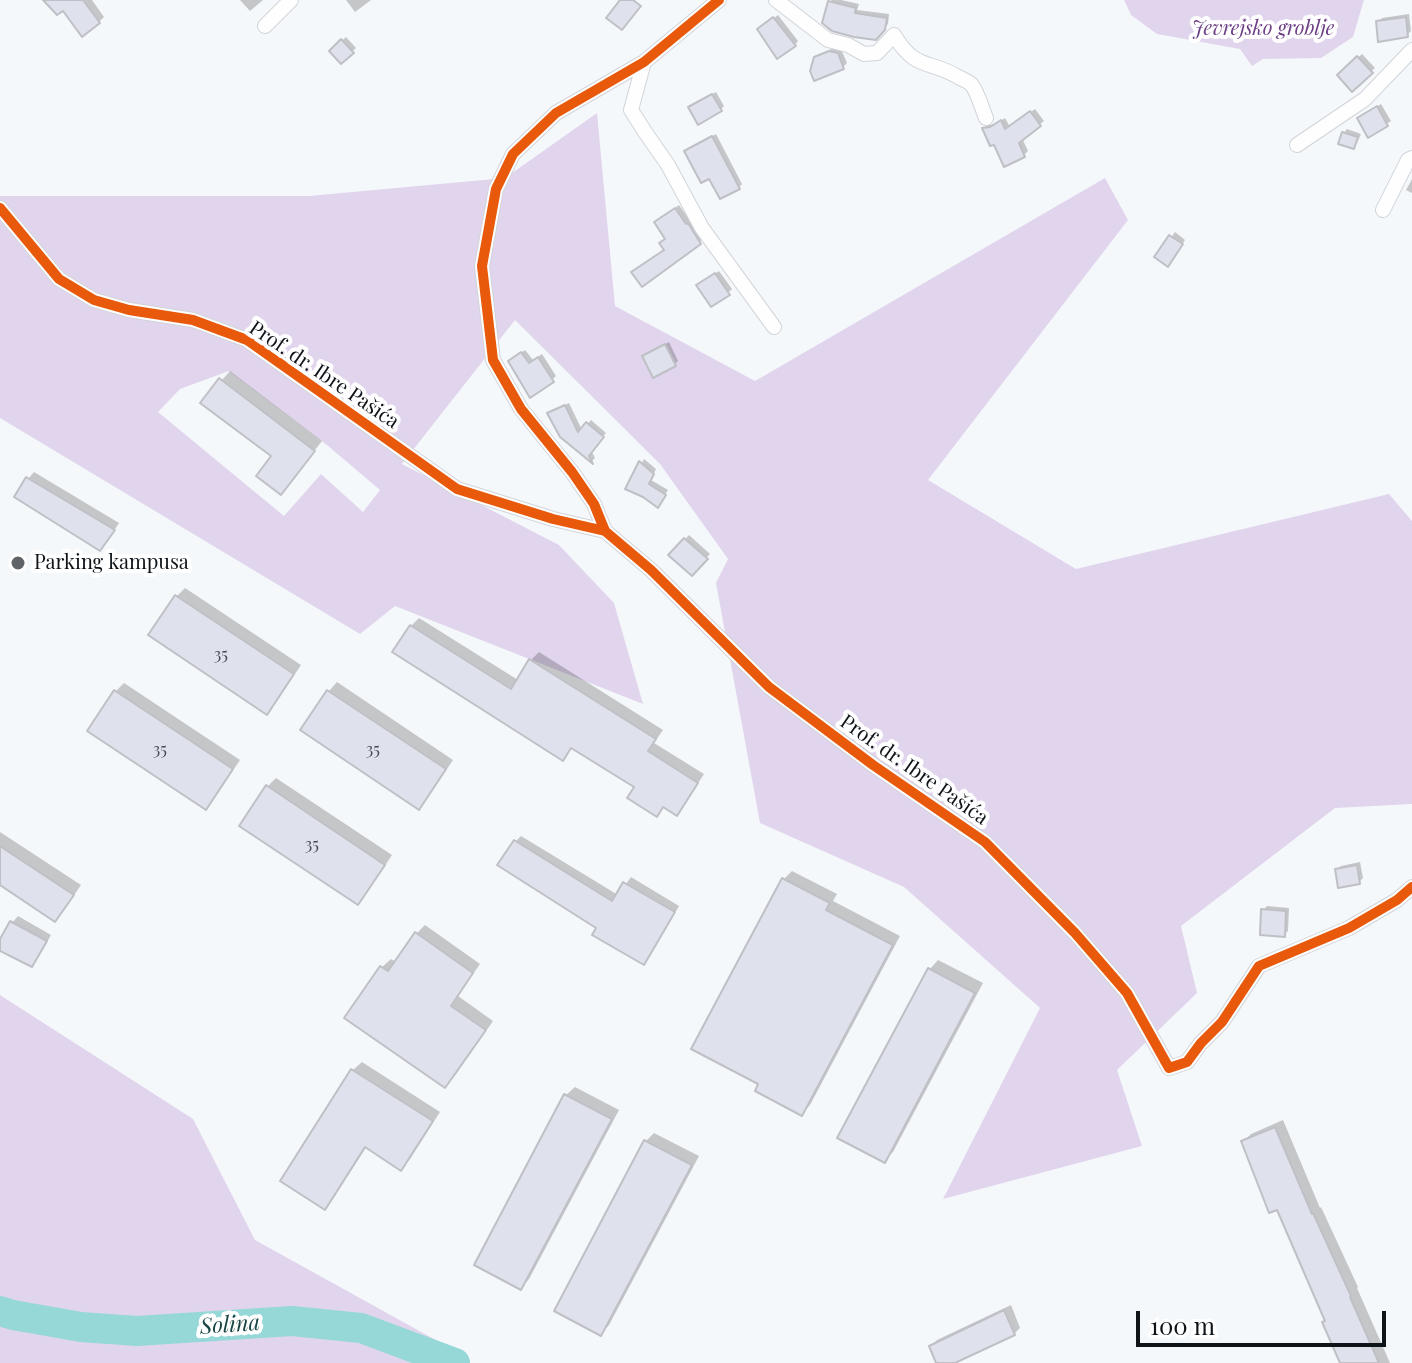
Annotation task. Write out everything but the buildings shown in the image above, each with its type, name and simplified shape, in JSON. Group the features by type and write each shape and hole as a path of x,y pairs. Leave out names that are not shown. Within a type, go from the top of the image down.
{"street":[{"path":"265,26 291,0"},
{"name":"Prof. dr. Ibre Pašića","path":"605,531 594,504 521,409 493,360 482,266 496,189 513,154 556,113 644,62 719,0"},
{"path":"776,0 828,40 848,45 864,54 877,53 894,35 914,59 928,66 949,70 972,85 986,118"},
{"path":"1297,145 1365,99 1412,50"},
{"path":"644,62 631,110 668,165 702,228 774,327"},
{"path":"1383,210 1408,160 1412,158"},
{"name":"Prof. dr. Ibre Pašića","path":"0,208 59,279 94,300 129,310 193,320 247,340 457,489 553,519 605,531 651,570 769,687 873,765 985,842 1075,933 1127,993 1169,1068 1187,1062 1222,1022 1259,966 1349,928 1397,900 1412,887"}],"green space":[{"name":"Jevrejsko groblje","path":"1124,0 1364,0 1353,37 1321,58 1263,59 1252,66 1240,49 1157,34 1131,15"},
{"path":"597,113 615,306 755,381 1105,178 1128,220 928,480 1076,569 1389,494 1412,521 1412,804 1335,808 1181,926 1197,993 1117,1070 1142,1146 943,1199 1040,1008 904,887 760,823 716,583 728,559 660,464 515,320 402,464 559,545 614,603 643,704 395,606 360,634 0,418 0,196 309,196 505,178","holes":["229,371 327,445 380,490 363,512 321,474 284,516 158,412 180,389"]},
{"path":"0,995 193,1119 255,1240 452,1349 445,1363 0,1363"}],"waterway":[{"name":"Solina","path":"0,1311 81,1327 137,1331 292,1321 361,1328 455,1363"}],"cycle path":[{"path":"605,531 594,504 521,409 493,360 482,266 496,189 513,154 556,113 644,62 719,0"},
{"path":"0,208 59,279 94,300 129,310 193,320 247,340 457,489 553,519 605,531 651,570 769,687 873,765 985,842 1075,933 1127,993 1169,1068 1187,1062 1222,1022 1259,966 1349,928 1397,900 1412,887"}],"place":[{"name":"Parking kampusa","path":"18,563"}]}
